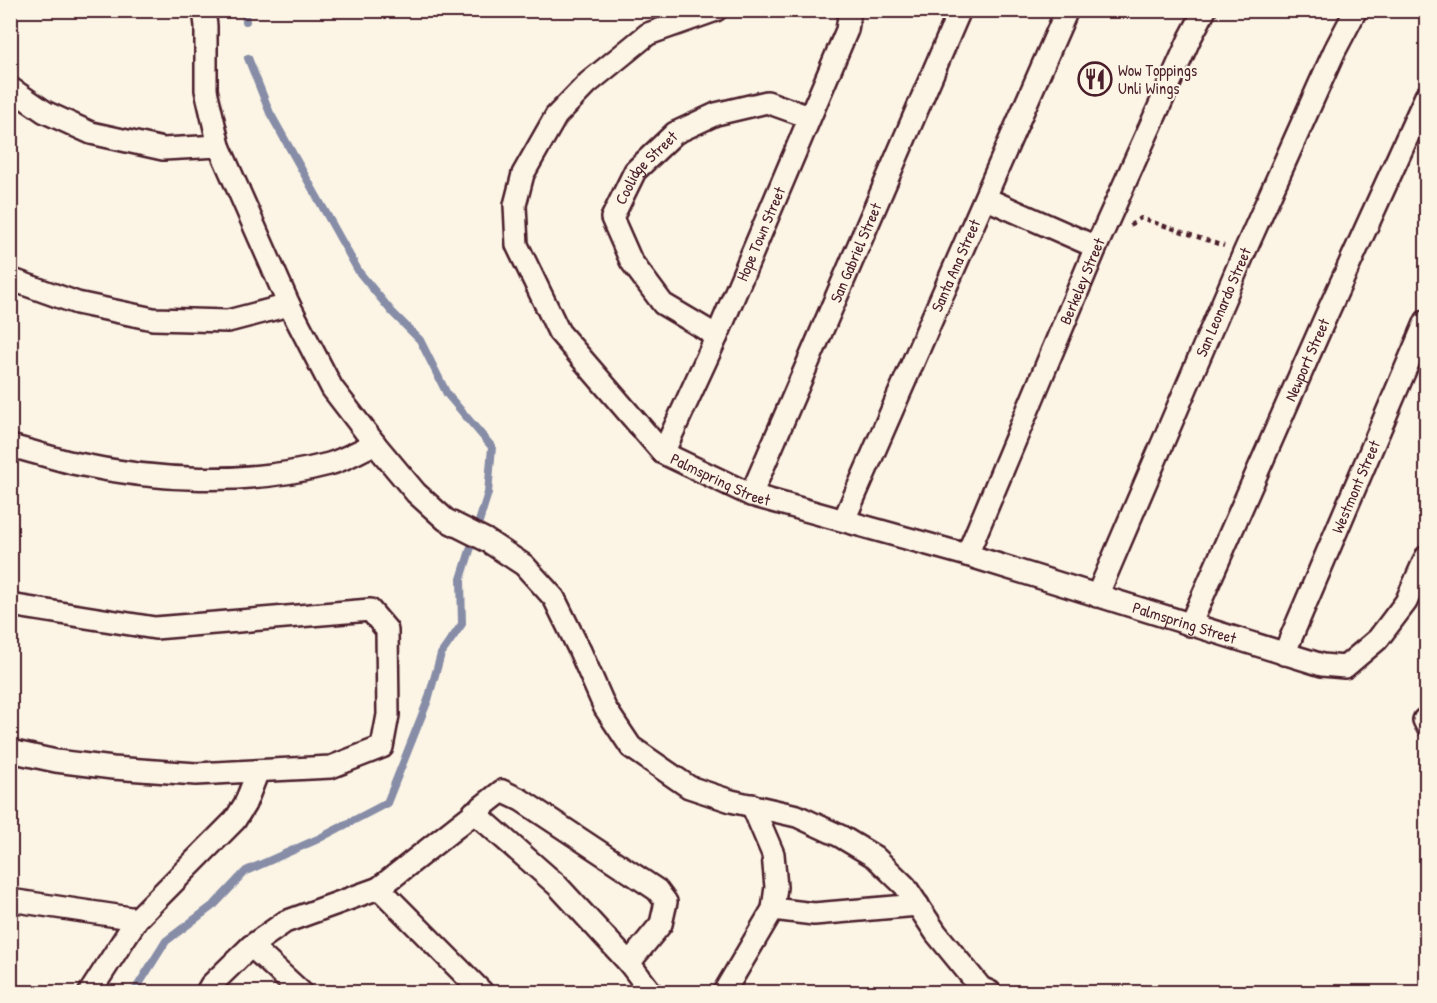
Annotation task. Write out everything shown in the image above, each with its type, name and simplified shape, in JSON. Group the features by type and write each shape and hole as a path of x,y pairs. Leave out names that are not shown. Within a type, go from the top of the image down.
{"street":[{"path":"204,10 206,90 219,146 289,306 332,388 375,444 416,493 446,520 486,540 524,565 554,598 604,708 631,747 689,787 730,801 796,816 840,836 875,857 905,886 936,933 981,988 990,993"},
{"name":"Palmspring Street","path":"716,10 648,34 588,83 556,116 523,174 515,205 517,245 559,332 663,453 751,495 967,555 1322,665 1345,667 1378,639 1406,602 1426,557"},
{"name":"Hope Town Street","path":"663,453 717,336 847,30 849,10"},
{"name":"San Gabriel Street","path":"751,495 960,10"},
{"name":"Santa Ana Street","path":"844,520 987,198 1067,10"},
{"name":"Berkeley Street","path":"967,555 1096,247 1190,38 1205,10"},
{"name":"San Leonardo Street","path":"1097,596 1244,254 1335,50 1356,10"},
{"path":"10,88 45,112 91,133 163,149 219,146"},
{"name":"Newport Street","path":"1190,625 1426,96"},
{"name":"Coolidge Street","path":"717,336 663,304 631,261 612,218 635,171 675,133 716,114 767,102 809,117"},
{"path":"987,198 1096,247"},
{"path":"10,279 77,303 153,319 228,321 289,306"},
{"name":"Westmont Street","path":"1284,654 1426,321"},
{"path":"10,446 72,463 194,478 243,477 330,464 375,444"},
{"path":"10,605 155,628 370,610 387,630 388,715 382,747 331,767 196,774 56,761 10,751"},
{"path":"90,993 137,919 235,820 245,804 258,771"},
{"path":"207,993 211,985 251,946 285,922 380,888 502,791 521,800 657,890 666,902 662,924 629,963"},
{"path":"724,993 773,909 776,887 773,854 752,805"},
{"path":"474,812 557,885 629,963 651,993"},
{"path":"380,888 483,993"},
{"path":"10,900 137,919"},
{"path":"773,909 814,914 918,905"},
{"path":"251,946 300,993"}],"path":[{"path":"1096,247 1141,218 1244,254"}],"waterway":[{"path":"244,10 246,21"},
{"path":"134,992 166,941 215,904 246,871 318,839 387,803 428,700 441,654 462,624 461,579 488,493 492,447 447,394 420,340 392,312 359,272 270,113 248,58"}],"place":[{"name":"Wow Toppings Unli Wings","path":"1095,79"}]}
